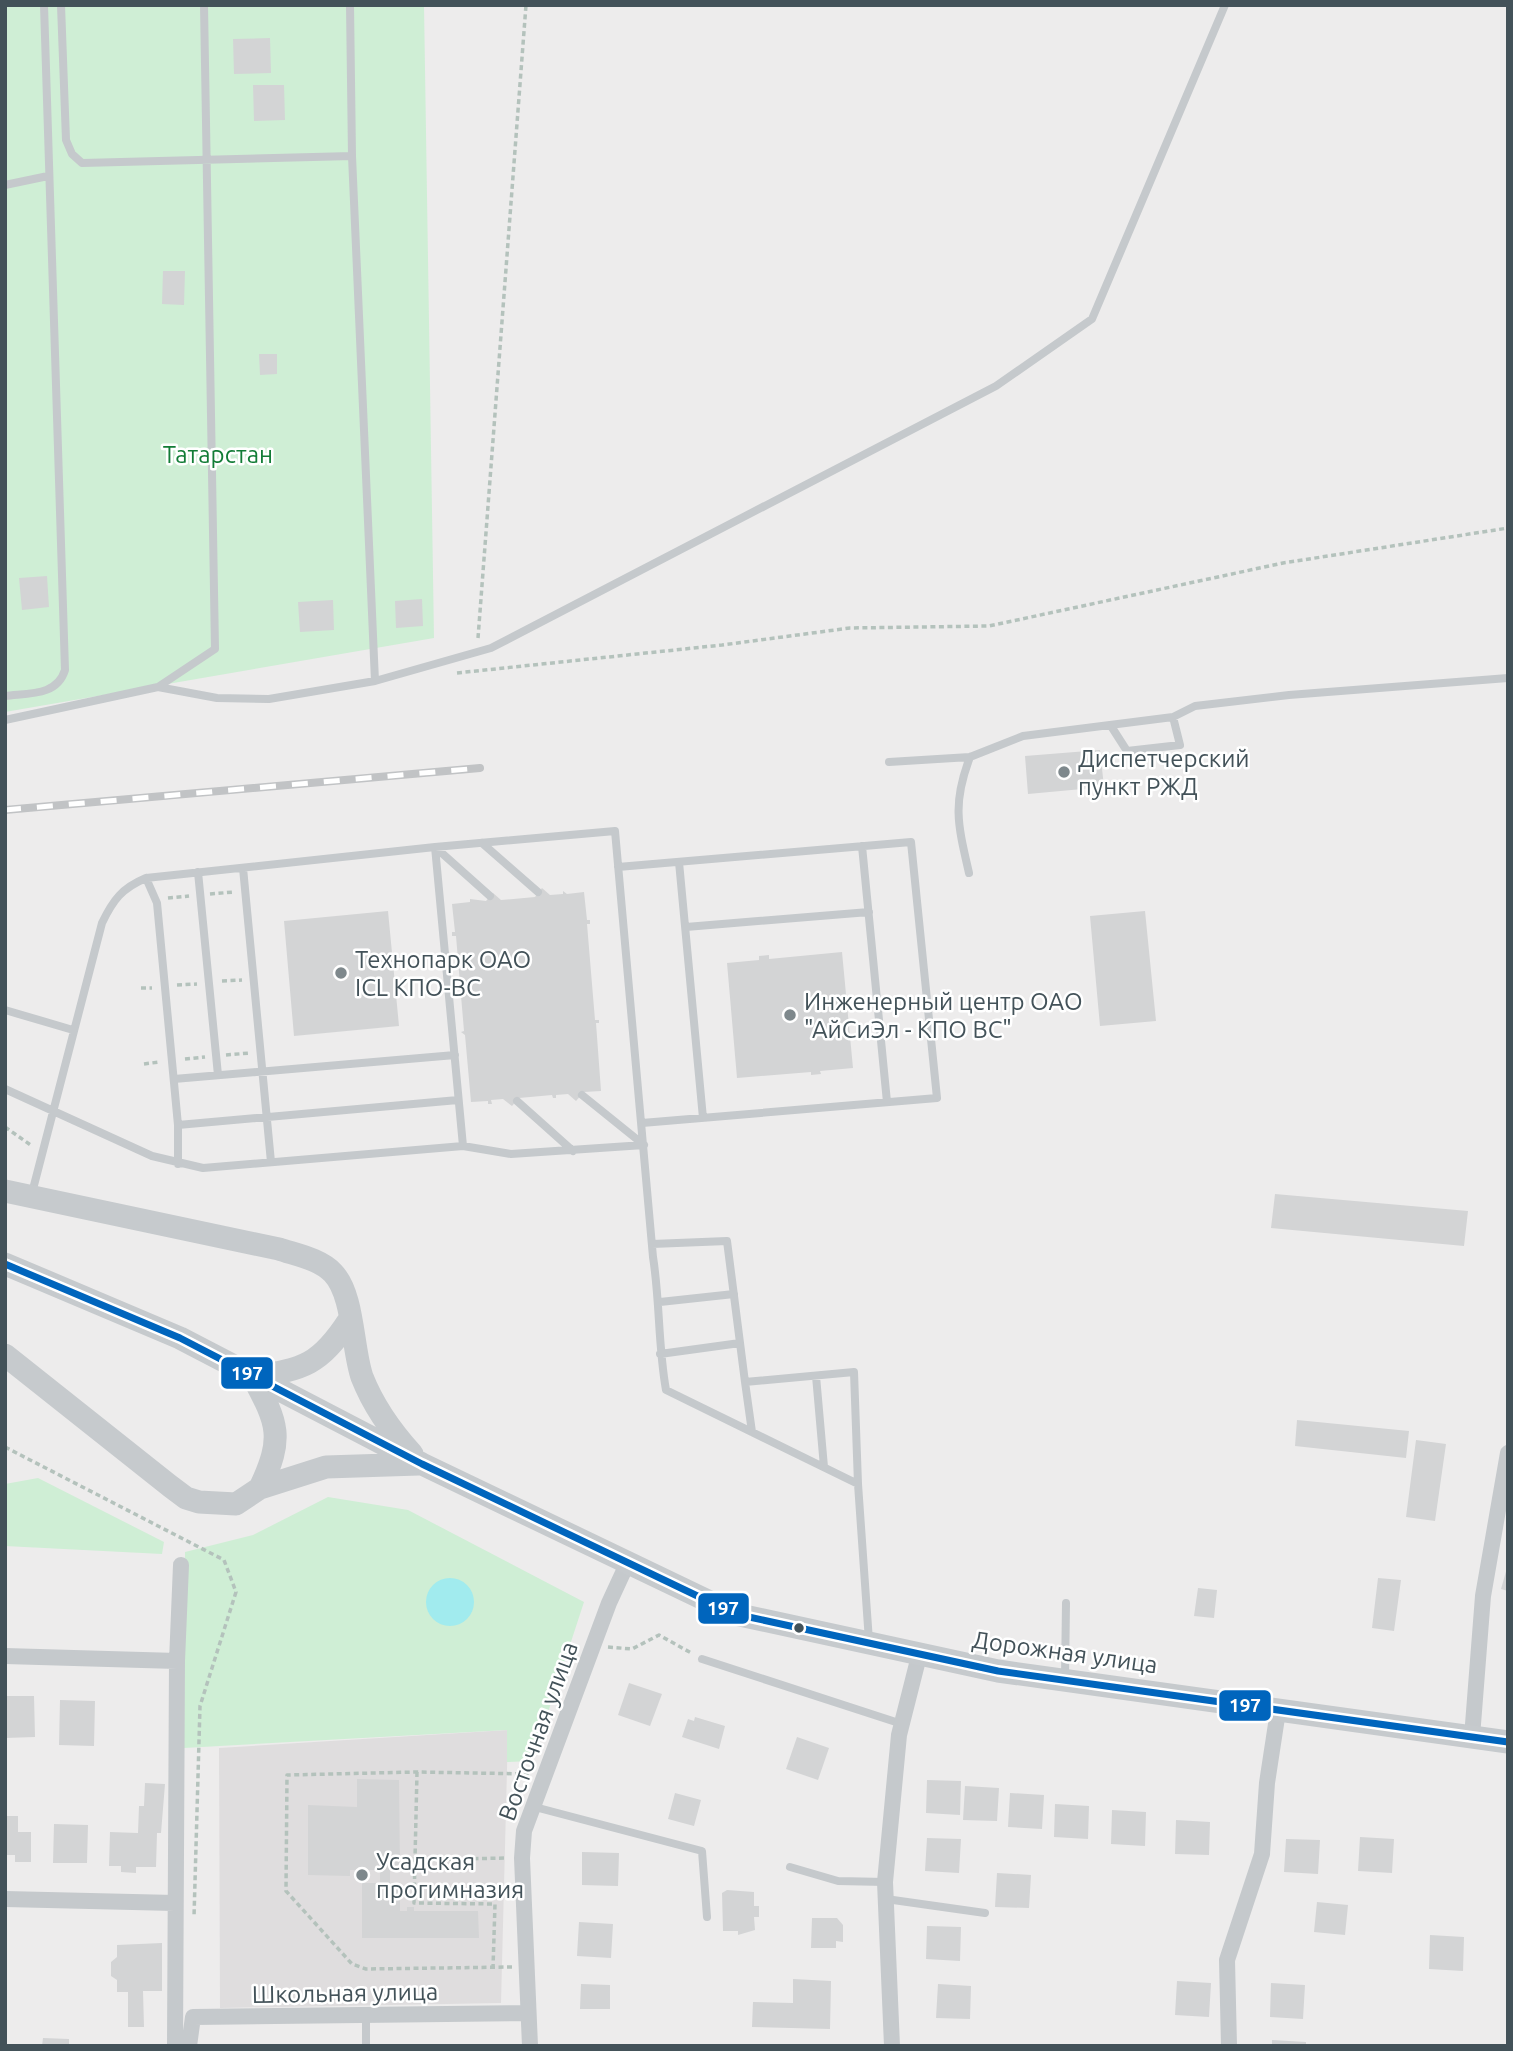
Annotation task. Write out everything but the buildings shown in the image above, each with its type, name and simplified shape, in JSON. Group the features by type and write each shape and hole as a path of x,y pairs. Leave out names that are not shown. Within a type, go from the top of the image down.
{"street":[{"path":"5,1191 279,1249 321,1263 334,1274 344,1291 362,1377 377,1407 396,1437 422,1464"},
{"name":"Дорожная улица","path":"5,1264 134,1317 422,1464 735,1614 919,1656 1278,1711 1508,1742"},
{"path":"260,1488 272,1462 277,1434 271,1410 253,1377 284,1372 316,1361 332,1347 349,1320"},
{"path":"5,1355 186,1498 220,1505 236,1504 260,1488 327,1467 422,1464"},
{"path":"1472,1737 1483,1596 1508,1452"},
{"name":"Восточная улица","path":"530,2046 522,1858 524,1831 542,1775 627,1564"},
{"path":"174,2046 177,1661 181,1565"},
{"path":"5,1656 177,1661"},
{"path":"892,2046 885,1882 902,1724 919,1656"},
{"path":"1229,2046 1227,1960 1262,1854 1267,1783 1278,1711"},
{"path":"5,1899 175,1903"},
{"name":"Школьная улица","path":"189,2046 193,2017 527,2013"}],"lane":[{"path":"5,696 53,689 61,683 65,670 44,5"},
{"path":"61,5 66,140 72,153 82,163 352,156"},
{"path":"5,720 158,687 215,649 209,160 204,5"},
{"path":"350,5 352,156 375,681"},
{"path":"158,687 217,698 269,699 375,681 491,648 996,386 1092,319 1224,5"},
{"path":"5,185 48,176"},
{"path":"890,762 970,757 1023,737 1173,717 1195,706 1289,695 1508,678"},
{"path":"1111,726 1127,751 1180,746 1173,717"},
{"path":"969,873 958,824 959,788 970,757"},
{"path":"31,1196 51,1110 103,923 110,905 129,885 146,878 198,872 615,831 652,1244 660,1302 660,1354 666,1390 858,1484"},
{"path":"618,867 911,842 937,1098 642,1123"},
{"path":"482,843 538,892"},
{"path":"862,846 887,1102"},
{"path":"435,847 490,896"},
{"path":"435,847 463,1146"},
{"path":"679,862 703,1118"},
{"path":"243,868 271,1162"},
{"path":"198,872 218,1075"},
{"path":"146,878 157,903 178,1125 178,1164"},
{"path":"685,927 869,912"},
{"path":"5,1010 74,1030"},
{"path":"174,1079 455,1055"},
{"path":"5,1089 152,1156 203,1168 463,1146 511,1154 644,1145"},
{"path":"582,1095 644,1145"},
{"path":"178,1125 458,1100"},
{"path":"517,1101 573,1151"},
{"path":"652,1244 727,1241 752,1432"},
{"path":"660,1302 734,1294"},
{"path":"660,1354 740,1343"},
{"path":"746,1382 853,1373 870,1644"},
{"path":"816,1376 824,1467"},
{"path":"1065,1679 1066,1603"},
{"path":"702,1659 902,1724"},
{"path":"531,1806 702,1851 707,1917"},
{"path":"790,1867 838,1881 885,1882"},
{"path":"886,1899 985,1913"},
{"path":"366,2015 366,2046"}],"path":[{"path":"477,652 526,5"},
{"path":"444,674 722,645 850,628 989,626 1283,563 1508,528"},
{"path":"5,1127 41,1152"},
{"path":"5,1447 224,1560 236,1592 200,1706 194,1927"},
{"path":"592,1646 632,1649 659,1634 702,1659"},
{"path":"526,1967 366,1969 352,1964 286,1891 287,1775 417,1772 542,1775"},
{"path":"417,1772 414,1903 495,1904 493,1968"},
{"path":"414,1860 522,1858"}],"shaded area":[{"name":"Усадская прогимназия","path":"508,1730 501,2003 220,2008 219,1748"}],"green space":[{"name":"Татарстан","path":"5,5 424,5 434,638 5,712"},
{"path":"38,1478 164,1542 162,1554 5,1546 5,1484"},
{"path":"328,1497 408,1510 584,1602 532,1761 507,1762 507,1730 184,1748 185,1552 253,1535"}],"water":[{"path":"450,1578 467,1585 474,1602 467,1619 450,1626 433,1619 426,1602 433,1585"}],"railway":[{"path":"5,810 480,768"}],"transit line":[{"name":"197","path":"5,1264 180,1338 422,1464 735,1614 998,1671 1508,1742"}],"place":[{"name":"Диспетчерский пункт РЖД","path":"1064,772"},
{"name":"Технопарк OAO ICL КПО-ВС","path":"341,973"},
{"name":"Инженерный центр ОАО \"АйСиЭл - КПО ВС\"","path":"790,1015"},
{"name":"Усадская прогимназия","path":"362,1875"}]}
